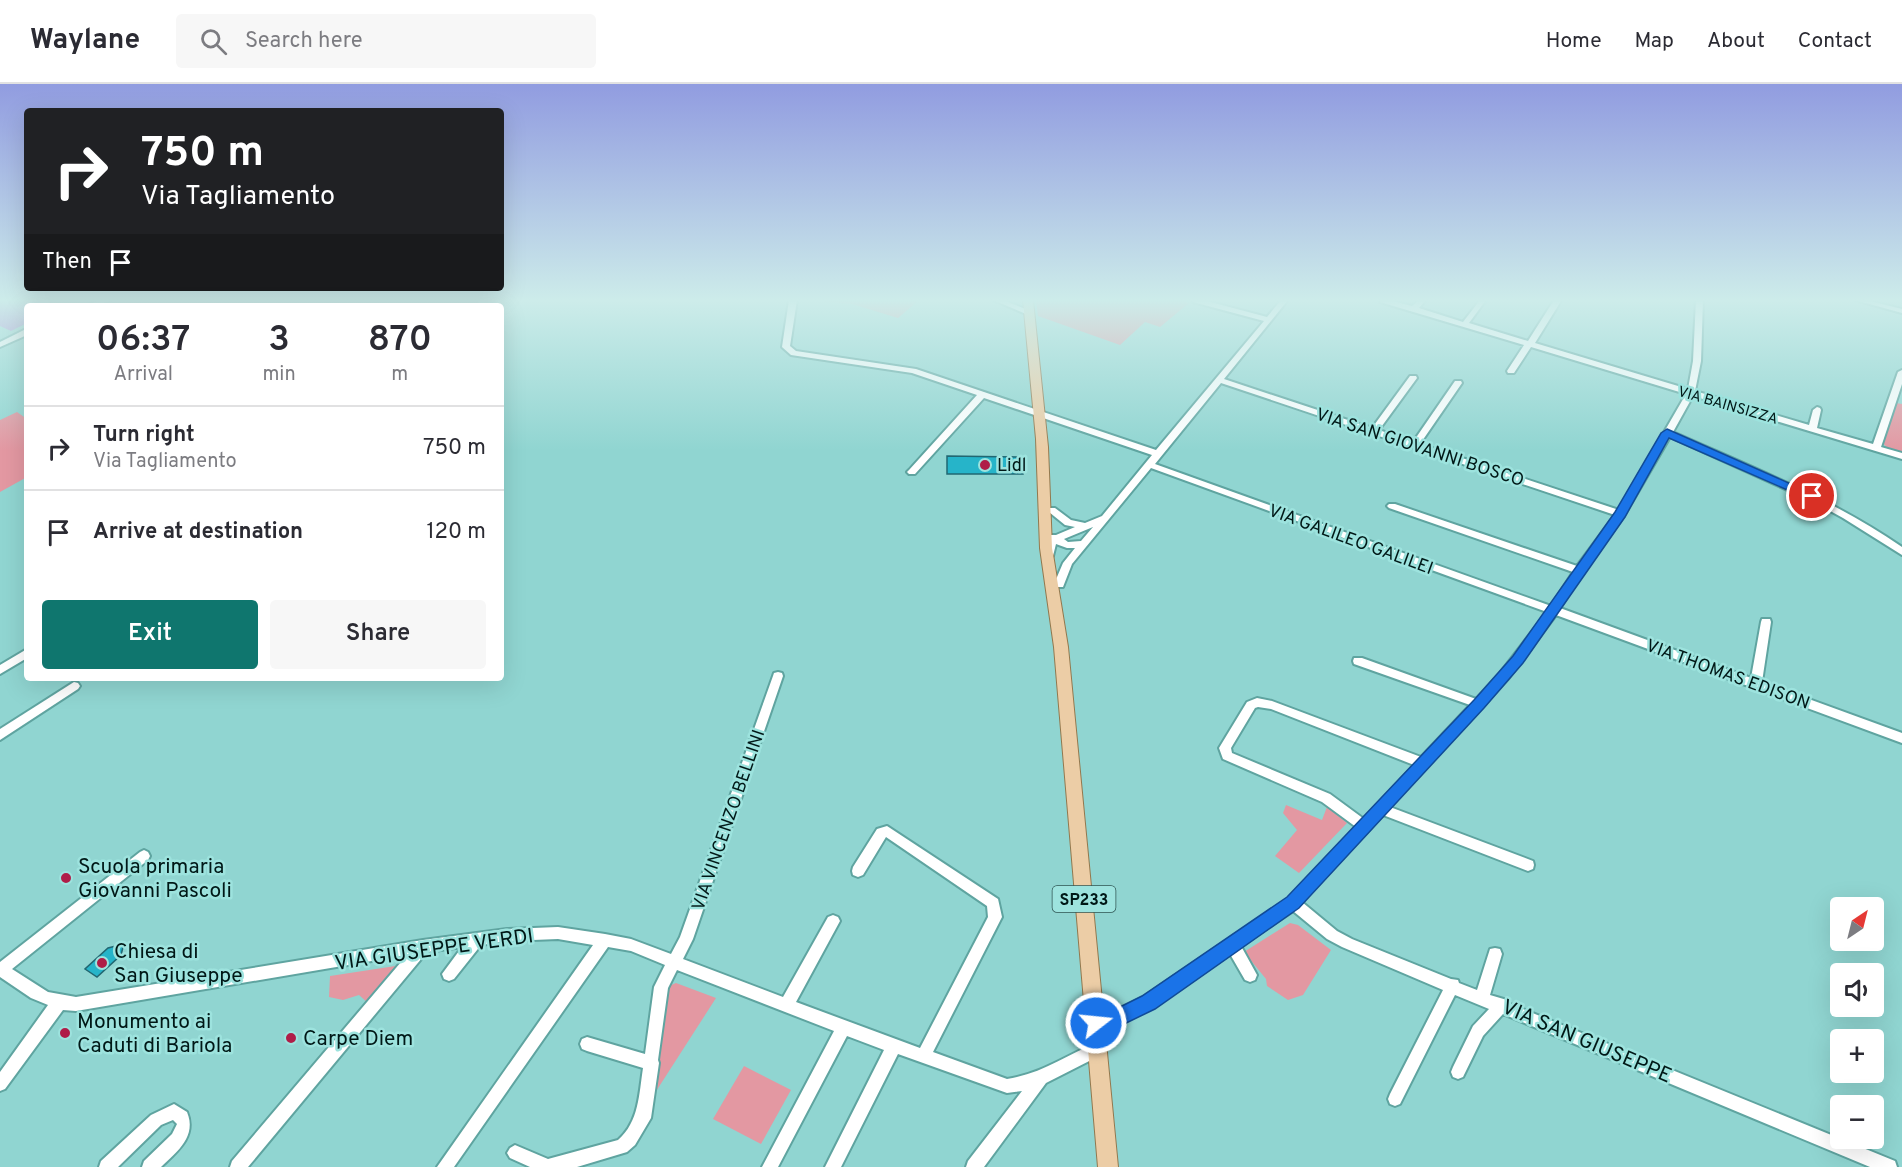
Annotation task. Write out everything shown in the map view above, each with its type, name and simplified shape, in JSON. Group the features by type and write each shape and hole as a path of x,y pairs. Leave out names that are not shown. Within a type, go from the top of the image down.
{"main road":[{"name":"SP233","path":"1033,351 1041,439 1052,510 1054,582"},
{"name":"SP233","path":"1041,439 1041,483 1054,582 1061,613 1059,632 1108,1167"}],"street":[{"path":"791,351 841,362 913,371 1159,454"},
{"path":"1054,582 1244,351"},
{"path":"1511,371 1525,351"},
{"name":"VIA BAINSIZZA","path":"1548,351 1902,456"},
{"path":"1096,1023 1118,1017 1148,1002 1293,903 1479,704 1518,659 1554,611 1580,570 1621,514 1691,393 1697,351"},
{"path":"1876,447 1902,372"},
{"path":"1374,431 1413,378"},
{"name":"VIA SAN GIOVANNI BOSCO","path":"1219,380 1621,514"},
{"path":"1415,445 1458,383"},
{"path":"912,472 982,395"},
{"path":"1812,429 1817,410"},
{"path":"1667,433 1812,496 1874,531 1902,552"},
{"name":"VIA GALILEO GALILEI","path":"1150,465 1554,611"},
{"path":"1041,483 1045,492 1051,537 1067,545 1084,544"},
{"path":"1392,506 1580,570"},
{"path":"1052,510 1068,522 1090,526"},
{"path":"1054,540 1090,526 1112,512"},
{"name":"VIA THOMAS EDISON","path":"1554,611 1902,738"},
{"path":"1756,684 1766,622"},
{"path":"0,670 24,655"},
{"path":"1358,661 1479,704"},
{"name":"VIA VINCENZO BELLINI","path":"548,1167 622,1148 630,1140 643,1118 661,987 686,939 778,676"},
{"path":"0,735 74,686"},
{"path":"1364,826 1326,798 1227,756 1225,748 1251,705 1257,702 1272,705 1424,763"},
{"path":"1380,808 1528,865"},
{"path":"858,871 881,833 887,831 993,903 995,908 995,916 923,1056"},
{"path":"0,1084 58,1004 43,998 0,970 144,856"},
{"name":"VIA SAN GIUSEPPE","path":"1293,903 1340,939 1889,1167"},
{"path":"786,1006 833,921"},
{"name":"VIA GIUSEPPE VERDI","path":"58,1004 76,1004 478,938 558,933 631,945 844,1028 1006,1086 1021,1086 1040,1080 1098,1049"},
{"path":"449,974 478,938"},
{"path":"445,1167 605,940"},
{"path":"1233,945 1250,975"},
{"path":"238,1167 423,946"},
{"path":"1482,997 1494,954"},
{"path":"1395,1099 1453,985"},
{"path":"1458,1072 1483,1022 1502,1005"},
{"path":"770,1167 844,1028"},
{"path":"587,1044 651,1063"},
{"path":"833,1167 894,1046"},
{"path":"974,1167 1040,1080"},
{"path":"107,1167 156,1120 174,1112 181,1115 184,1128 179,1138 150,1167"},
{"path":"515,1153 548,1167"}],"shaded area":[{"path":"1896,403 1902,404 1902,454 1889,450 1882,442"},
{"path":"17,412 24,417 24,479 0,492 0,420"},
{"path":"1286,805 1322,820 1327,807 1347,823 1299,873 1275,856 1297,830 1283,813"},
{"path":"1290,923 1298,925 1331,950 1303,995 1288,1000 1267,986 1266,979 1244,952"},
{"path":"402,965 369,1004 359,995 343,1000 329,997 330,976"},
{"path":"676,983 716,998 653,1096 669,986"},
{"path":"744,1066 791,1090 761,1144 713,1119"}],"building":[{"name":"Lidl","path":"947,456 1022,457 1023,474 947,474"},
{"name":"Chiesa di San Giuseppe","path":"120,945 123,947 121,955 97,977 85,969 108,948"}],"place":[{"name":"Lidl","path":"985,465"},
{"name":"Scuola primaria Giovanni Pascoli","path":"66,878"},
{"name":"Chiesa di San Giuseppe","path":"102,963"},
{"name":"Monumento ai Caduti di Bariola","path":"65,1033"},
{"name":"Carpe Diem","path":"291,1038"}],"route":[{"path":"1096,1023 1118,1017 1148,1002 1293,903 1479,704 1518,659 1621,514 1667,433 1812,496"}]}
